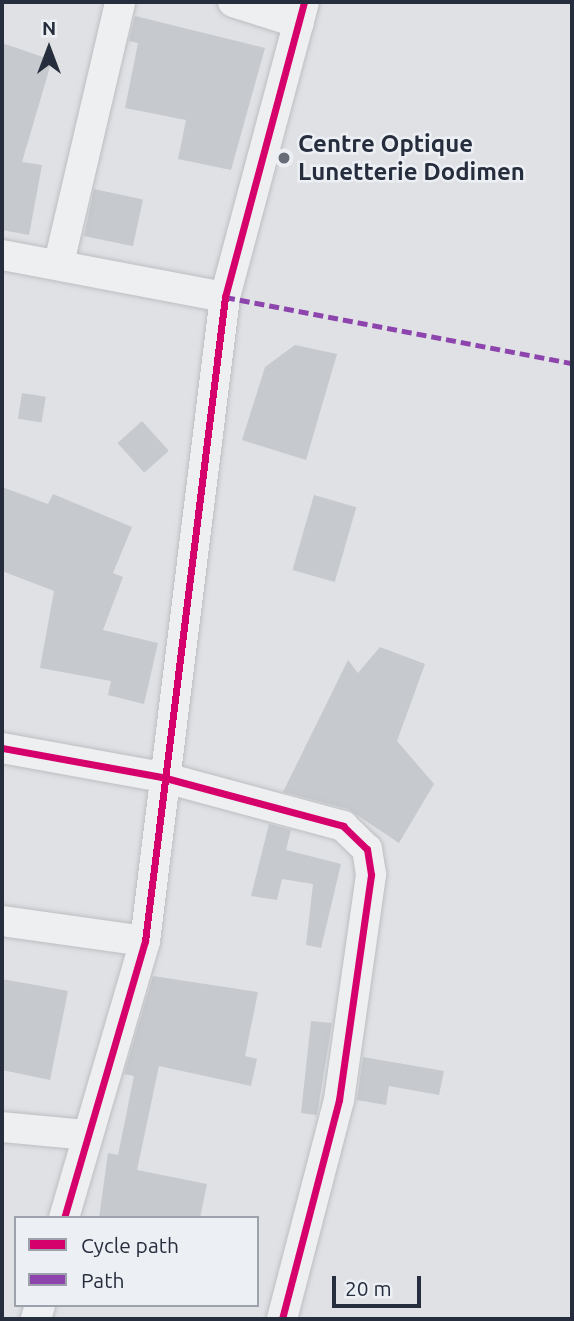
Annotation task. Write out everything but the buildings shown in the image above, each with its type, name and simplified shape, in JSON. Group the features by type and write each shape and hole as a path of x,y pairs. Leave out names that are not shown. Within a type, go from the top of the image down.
{"street":[{"path":"59,263 120,2"},
{"path":"65,1216 145,941 162,777 226,297 302,12 233,2"},
{"path":"2,254 226,297"},
{"path":"2,748 162,777 343,826 367,849 371,875 339,1100 282,1319"},
{"path":"2,921 145,941"},
{"path":"2,1127 87,1135"}],"marked path":[{"path":"225,297 572,363"}],"cycle path":[{"path":"65,1216 145,941 225,297 304,2"},
{"path":"2,748 162,777 343,826 367,849 371,875 339,1100 282,1319"}],"place":[{"name":"Centre Optique Lunetterie Dodimen","path":"284,158"}]}
